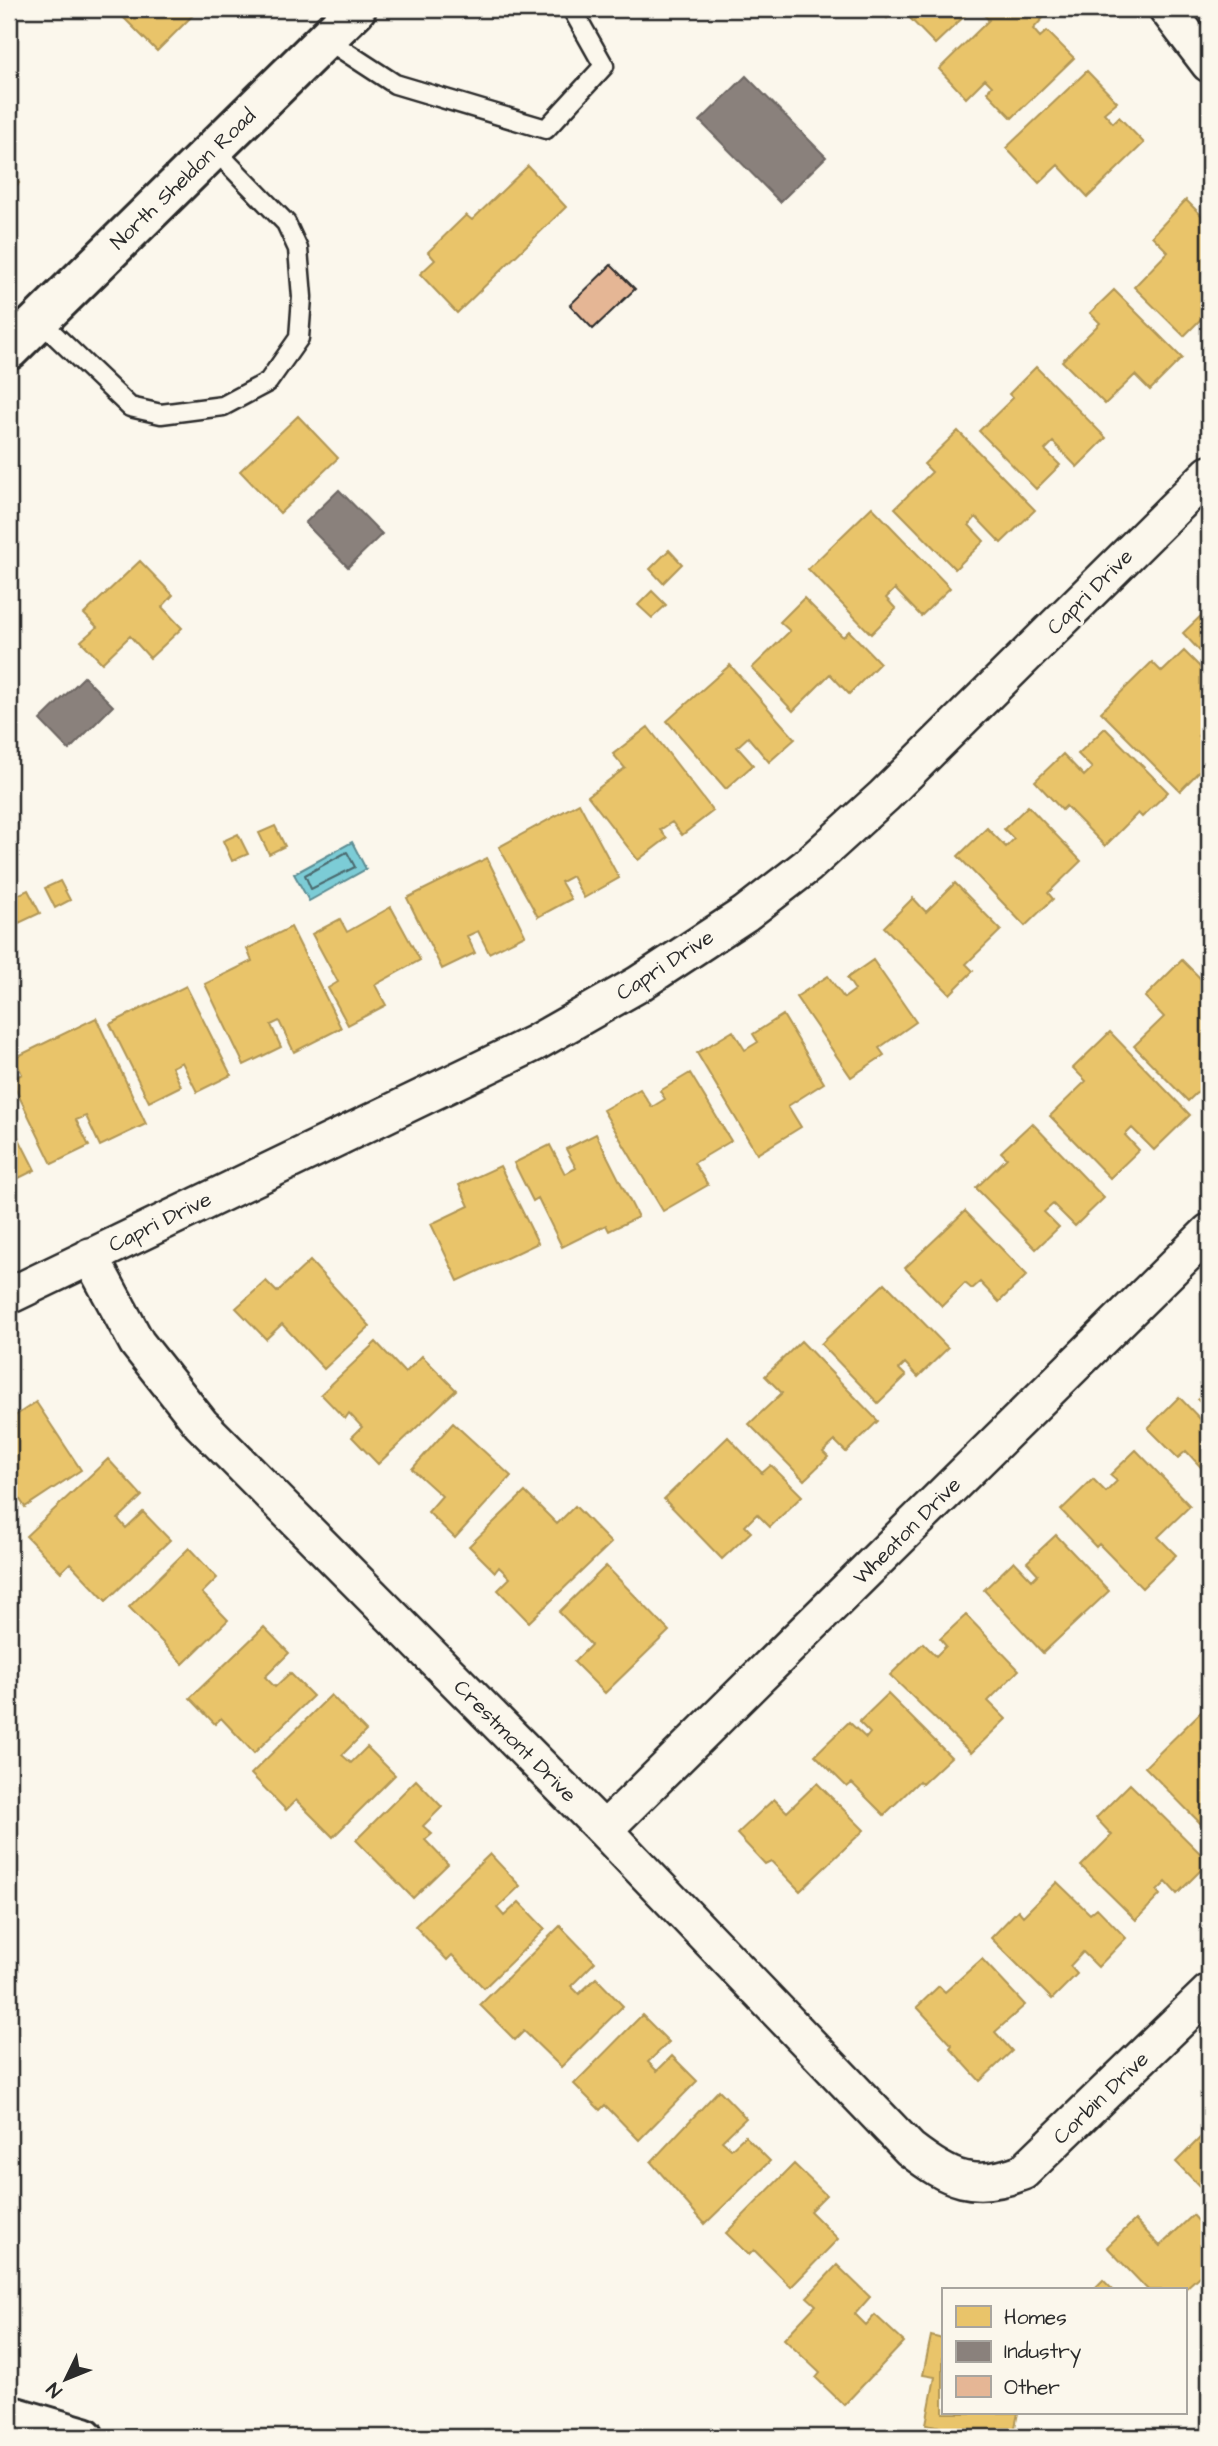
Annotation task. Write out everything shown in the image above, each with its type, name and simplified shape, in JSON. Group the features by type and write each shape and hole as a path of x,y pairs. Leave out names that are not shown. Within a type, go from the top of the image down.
{"street":[{"name":"North Sheldon Road","path":"9,350 356,9"},
{"path":"1167,9 1209,64"},
{"name":"Capri Drive","path":"9,1296 535,1043 637,985 745,914 807,866 884,796 1209,474"},
{"name":"Wheaton Drive","path":"604,1830 1209,1232"},
{"name":"Crestmont Drive","path":"90,1256 137,1343 201,1424 604,1830 910,2149 940,2172 981,2183"},
{"name":"Corbin Drive","path":"981,2183 999,2181 1023,2172 1209,1992"},
{"path":"9,2415 84,2437"}],"lane":[{"path":"326,39 395,84 546,129 604,66 572,9"},
{"path":"39,320 130,407 161,414 223,406 268,383 299,338 302,297 298,249 286,223 214,149"}],"water":[{"path":"352,842 366,869 309,901 294,874"}],"building: Homes":[{"path":"115,9 199,9 157,51"},
{"path":"879,9 897,9 887,18"},
{"path":"901,9 972,9 935,44"},
{"path":"985,9 1036,9 1044,17 1033,29 1040,37 1047,31 1074,58 1012,118 987,92 992,86 985,79 966,98 939,69 989,20 981,12"},
{"path":"1087,71 1117,102 1104,113 1113,123 1119,117 1144,143 1088,197 1058,165 1039,183 1006,148"},
{"path":"528,166 566,207 457,313 420,274 435,260 428,252 466,215 472,220"},
{"path":"9,172 19,183 9,193"},
{"path":"1186,200 1209,223 1209,323 1203,317 1184,336 1134,287 1168,252 1152,236"},
{"path":"1114,290 1182,358 1150,390 1135,375 1105,404 1062,361 1100,323 1090,313"},
{"path":"1036,367 1106,438 1077,467 1053,442 1045,450 1060,465 1036,489 979,431 1013,398 1009,394"},
{"path":"298,416 338,458 280,513 240,471"},
{"path":"958,431 1035,510 1001,543 976,517 969,525 984,541 955,569 895,508 932,472 924,464"},
{"path":"872,507 950,588 921,616 895,589 886,598 896,609 871,634 808,569"},
{"path":"669,550 682,564 663,583 650,569"},
{"path":"140,561 173,595 162,607 182,628 150,658 130,636 102,663 81,641 97,627 84,614"},
{"path":"652,591 666,605 652,618 638,605"},
{"path":"804,598 843,637 849,631 880,663 849,694 830,674 793,711 752,668 790,631 780,622"},
{"path":"1209,608 1209,661 1183,633"},
{"path":"1184,651 1209,676 1209,725 1198,736 1209,747 1209,761 1180,791 1101,712 1152,662 1162,672"},
{"path":"730,665 795,739 769,762 748,737 737,747 753,765 726,789 667,721"},
{"path":"648,727 713,811 682,835 672,822 660,830 667,838 638,860 588,796 625,768 613,754"},
{"path":"1105,728 1168,792 1142,817 1138,813 1105,846 1066,806 1062,810 1035,781 1063,754 1084,776 1092,768 1078,754"},
{"path":"579,803 619,878 584,898 572,876 561,882 571,899 538,917 499,847"},
{"path":"1028,806 1081,861 1048,893 1053,899 1025,926 958,856 987,828 1006,847 1014,839 1004,829"},
{"path":"275,826 285,846 269,854 259,833"},
{"path":"238,834 248,854 232,861 223,841"},
{"path":"487,858 525,935 489,953 478,931 467,936 475,953 442,969 407,898"},
{"path":"60,881 70,900 55,908 45,888"},
{"path":"955,883 1001,930 966,964 973,971 950,994 884,927 913,898 926,912"},
{"path":"28,890 40,913 19,923 9,899"},
{"path":"391,907 420,960 375,985 386,1005 348,1025 328,988 338,982 312,934 340,919 347,932"},
{"path":"291,927 341,1028 294,1052 279,1021 271,1025 281,1047 244,1065 205,984 252,961 247,949"},
{"path":"873,960 916,1022 879,1048 884,1055 851,1077 796,997 828,976 844,998 855,990 847,978"},
{"path":"1182,960 1209,987 1209,1081 1188,1101 1134,1046 1164,1017 1145,997"},
{"path":"186,986 231,1075 197,1092 182,1062 172,1067 181,1086 149,1102 110,1024"},
{"path":"783,1015 824,1083 788,1106 801,1127 757,1154 697,1053 733,1031 745,1050 758,1042 753,1034"},
{"path":"96,1018 146,1124 100,1146 86,1116 76,1120 89,1146 52,1164 11,1080 22,1074 14,1058"},
{"path":"1110,1032 1190,1115 1154,1150 1132,1128 1125,1135 1139,1150 1110,1178 1050,1116 1086,1081 1073,1068"},
{"path":"690,1073 731,1141 694,1163 708,1185 663,1211 603,1110 640,1089 652,1107 665,1099 660,1091"},
{"path":"9,1119 35,1170 9,1183"},
{"path":"1032,1123 1104,1198 1075,1226 1053,1204 1044,1212 1059,1227 1036,1249 976,1188 1007,1158 1001,1152"},
{"path":"596,1134 638,1217 609,1231 606,1225 562,1247 538,1198 533,1201 514,1163 550,1145 565,1174 576,1168 566,1149"},
{"path":"500,1166 538,1243 458,1281 431,1224 469,1206 459,1185"},
{"path":"965,1211 1027,1275 999,1302 980,1282 972,1289 965,1283 942,1306 905,1268"},
{"path":"310,1261 370,1326 324,1369 282,1324 266,1339 236,1308 266,1281 277,1292"},
{"path":"885,1283 948,1348 918,1377 905,1363 899,1369 906,1376 878,1403 821,1344"},
{"path":"801,1341 878,1421 846,1452 835,1441 823,1452 828,1457 804,1480 749,1424 782,1393 765,1376"},
{"path":"376,1342 405,1373 422,1356 456,1390 378,1464 352,1437 362,1427 349,1413 345,1419 321,1394"},
{"path":"1209,1388 1209,1411 1198,1400"},
{"path":"1179,1397 1203,1422 1209,1417 1209,1476 1186,1451 1178,1458 1148,1428"},
{"path":"36,1402 81,1470 25,1507 9,1483 9,1420"},
{"path":"453,1423 511,1476 455,1538 428,1512 442,1496 412,1469"},
{"path":"728,1437 762,1473 771,1465 802,1496 770,1527 757,1514 745,1526 751,1532 722,1559 664,1499"},
{"path":"1136,1450 1190,1506 1158,1537 1176,1555 1142,1588 1099,1544 1096,1547 1061,1510 1093,1479 1106,1492 1117,1481 1110,1475"},
{"path":"108,1459 142,1496 118,1519 126,1528 143,1512 170,1540 106,1601 70,1563 61,1572 26,1536"},
{"path":"525,1492 557,1524 575,1506 611,1543 529,1622 498,1590 510,1578 499,1567 495,1572 469,1546"},
{"path":"1056,1535 1109,1591 1043,1653 984,1590 1014,1561 1032,1580 1038,1574 1027,1562"},
{"path":"189,1548 217,1578 202,1593 228,1620 183,1664 129,1607"},
{"path":"606,1566 669,1631 605,1693 574,1662 591,1645 559,1612"},
{"path":"966,1615 1019,1670 988,1701 1006,1719 971,1753 890,1675 923,1643 936,1656 946,1646 940,1639"},
{"path":"264,1627 289,1653 265,1677 275,1687 290,1673 313,1696 254,1753 221,1718 215,1724 190,1698"},
{"path":"888,1694 951,1757 922,1784 919,1781 884,1815 852,1783 847,1787 815,1755 849,1722 866,1738 870,1733 859,1722"},
{"path":"331,1695 366,1731 342,1755 351,1763 367,1747 395,1775 333,1837 296,1800 286,1810 251,1774"},
{"path":"1209,1704 1209,1832 1145,1767"},
{"path":"416,1780 442,1807 423,1826 432,1834 425,1840 448,1864 413,1898 356,1840"},
{"path":"817,1783 864,1830 800,1891 771,1861 765,1864 737,1834 774,1799 787,1812"},
{"path":"1130,1784 1209,1862 1177,1894 1166,1882 1157,1891 1160,1895 1136,1920 1081,1866 1112,1835 1096,1818"},
{"path":"490,1854 520,1886 497,1908 504,1916 519,1902 545,1929 484,1988 452,1955 447,1960 415,1926"},
{"path":"1057,1882 1090,1914 1097,1908 1126,1938 1098,1967 1083,1952 1070,1966 1077,1974 1052,1999 991,1938 1018,1910 1023,1916"},
{"path":"560,1926 595,1962 571,1986 579,1994 596,1978 623,2006 561,2067 524,2031 515,2040 480,2005"},
{"path":"982,1959 1025,2005 995,2032 1012,2051 980,2081 917,2007 939,1986 945,1992"},
{"path":"642,2015 669,2042 648,2062 657,2071 672,2056 697,2081 639,2140 605,2105 600,2110 574,2084"},
{"path":"719,2090 746,2118 722,2141 731,2149 745,2136 770,2161 705,2224 651,2162"},
{"path":"1205,2133 1209,2137 1209,2196 1176,2162"},
{"path":"794,2164 826,2195 810,2211 838,2239 791,2287 754,2250 749,2255 726,2233"},
{"path":"1193,2215 1209,2233 1209,2267 1186,2288 1146,2288 1107,2247 1135,2220 1160,2246"},
{"path":"837,2265 870,2297 855,2314 866,2325 875,2315 904,2342 844,2405 816,2378 820,2373 784,2339 816,2305 807,2297"},
{"path":"1103,2280 1111,2288 1095,2288"},
{"path":"931,2336 942,2339 942,2414 1018,2414 1013,2437 972,2437 973,2433 926,2424 935,2377 923,2375"}],"building: Industry":[{"path":"746,76 826,157 780,202 700,121"},
{"path":"339,490 382,534 348,567 305,523"},
{"path":"84,677 113,706 69,750 40,720"}],"building: Other":[{"path":"611,265 635,289 593,329 570,305"}]}
